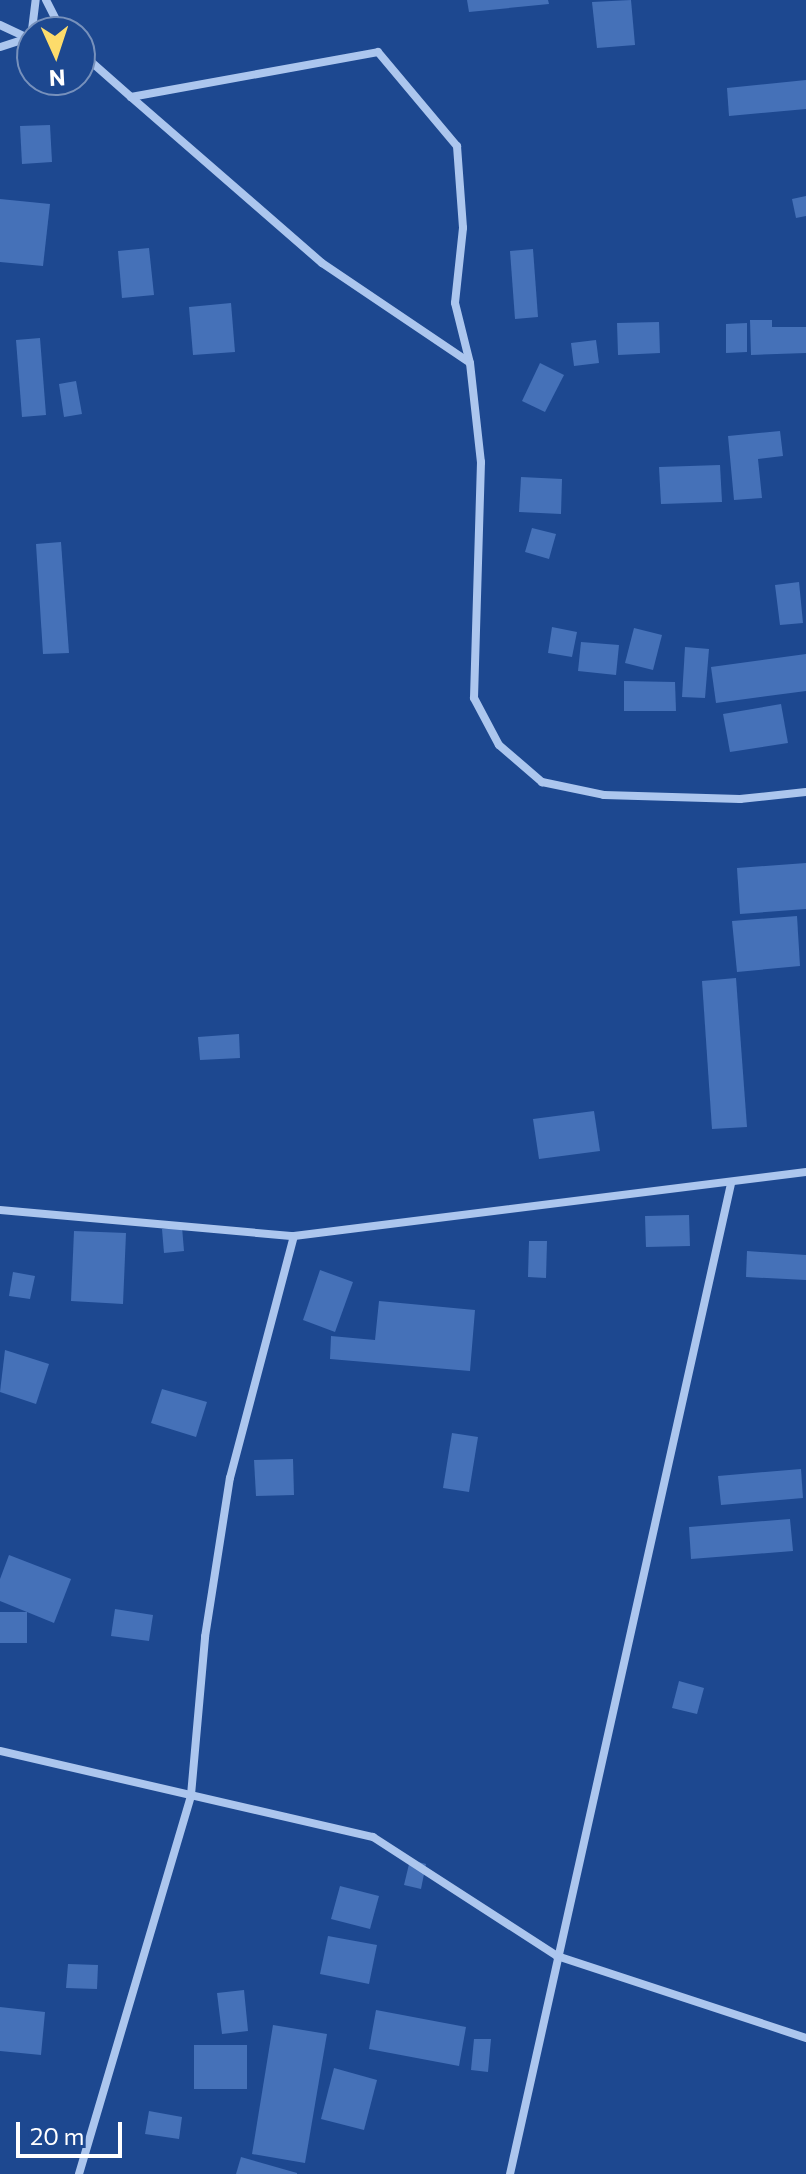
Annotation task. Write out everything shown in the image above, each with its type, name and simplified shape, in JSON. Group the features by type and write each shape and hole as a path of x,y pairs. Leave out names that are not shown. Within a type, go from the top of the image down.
{"street":[{"path":"131,97 378,52 457,146 463,228 455,303 470,363 481,462 474,698 499,745 542,782 604,795 740,799 806,792"},
{"path":"96,66 322,263 470,363"},
{"path":"0,1210 294,1236 731,1184 806,1172"},
{"path":"510,2174 731,1184"},
{"path":"79,2174 191,1795 205,1637 230,1478 294,1236"},
{"path":"0,1751 373,1837 557,1956 806,2038"}],"building":[{"path":"467,0 548,0 549,4 469,12"},
{"path":"631,0 635,45 597,48 592,2"},
{"path":"806,80 806,109 729,116 727,88"},
{"path":"50,125 52,162 22,164 20,126"},
{"path":"806,196 806,216 796,218 792,199"},
{"path":"0,199 50,204 43,266 0,262"},
{"path":"149,248 154,295 122,298 118,251"},
{"path":"533,249 538,317 515,319 510,251"},
{"path":"231,303 235,352 193,355 189,307"},
{"path":"750,320 772,320 772,327 806,327 806,353 751,355"},
{"path":"659,322 660,353 618,355 617,323"},
{"path":"747,323 747,352 726,353 726,324"},
{"path":"40,338 46,415 22,417 16,340"},
{"path":"596,340 599,363 574,366 571,343"},
{"path":"540,363 564,375 545,412 522,401"},
{"path":"76,381 82,414 64,417 59,384"},
{"path":"780,431 783,456 758,459 762,498 734,500 728,436"},
{"path":"720,465 722,502 661,504 659,467"},
{"path":"521,477 562,479 561,514 519,512"},
{"path":"532,528 556,534 549,559 525,552"},
{"path":"61,542 69,653 43,654 36,544"},
{"path":"799,582 803,623 780,625 775,585"},
{"path":"552,627 577,632 572,657 548,653"},
{"path":"634,628 662,635 653,670 625,663"},
{"path":"581,642 619,645 616,675 578,671"},
{"path":"685,647 709,649 705,698 682,697"},
{"path":"806,654 806,691 716,703 711,667"},
{"path":"624,681 675,682 676,711 624,711"},
{"path":"781,704 788,743 730,752 723,714"},
{"path":"806,863 806,909 740,914 737,868"},
{"path":"797,916 800,966 737,972 732,921"},
{"path":"736,978 747,1127 712,1129 702,981"},
{"path":"239,1034 240,1058 200,1060 198,1037"},
{"path":"594,1111 600,1151 539,1159 533,1119"},
{"path":"689,1215 690,1246 646,1247 645,1216"},
{"path":"182,1227 184,1251 164,1253 162,1229"},
{"path":"74,1231 126,1233 123,1304 71,1301"},
{"path":"529,1241 547,1241 546,1278 528,1277"},
{"path":"747,1251 806,1255 806,1280 746,1277"},
{"path":"320,1270 353,1282 335,1332 303,1320"},
{"path":"13,1272 35,1276 30,1299 9,1296"},
{"path":"379,1301 475,1310 470,1371 330,1359 331,1336 375,1340"},
{"path":"5,1350 49,1364 36,1404 0,1392"},
{"path":"162,1389 207,1402 196,1437 151,1423"},
{"path":"452,1433 478,1437 469,1492 443,1488"},
{"path":"293,1459 294,1495 256,1496 254,1460"},
{"path":"801,1469 803,1498 721,1505 718,1476"},
{"path":"790,1519 793,1551 691,1559 689,1527"},
{"path":"9,1555 71,1579 54,1623 0,1601 0,1579"},
{"path":"115,1609 153,1615 149,1641 111,1636"},
{"path":"0,1612 27,1612 27,1643 0,1643"},
{"path":"679,1681 704,1688 697,1714 672,1708"},
{"path":"410,1860 426,1864 421,1889 404,1885"},
{"path":"340,1886 379,1896 370,1929 331,1919"},
{"path":"328,1936 377,1945 369,1984 320,1974"},
{"path":"68,1964 98,1965 97,1989 66,1988"},
{"path":"244,1990 248,2031 222,2034 217,1993"},
{"path":"0,2007 45,2012 41,2055 0,2051"},
{"path":"376,2010 466,2027 459,2066 369,2049"},
{"path":"273,2025 327,2034 305,2163 252,2154"},
{"path":"474,2039 491,2039 488,2072 471,2070"},
{"path":"194,2045 247,2045 247,2089 194,2089"},
{"path":"334,2068 377,2080 364,2130 321,2119"},
{"path":"149,2111 182,2117 179,2139 145,2134"},
{"path":"241,2157 297,2173 297,2174 236,2174"}]}
